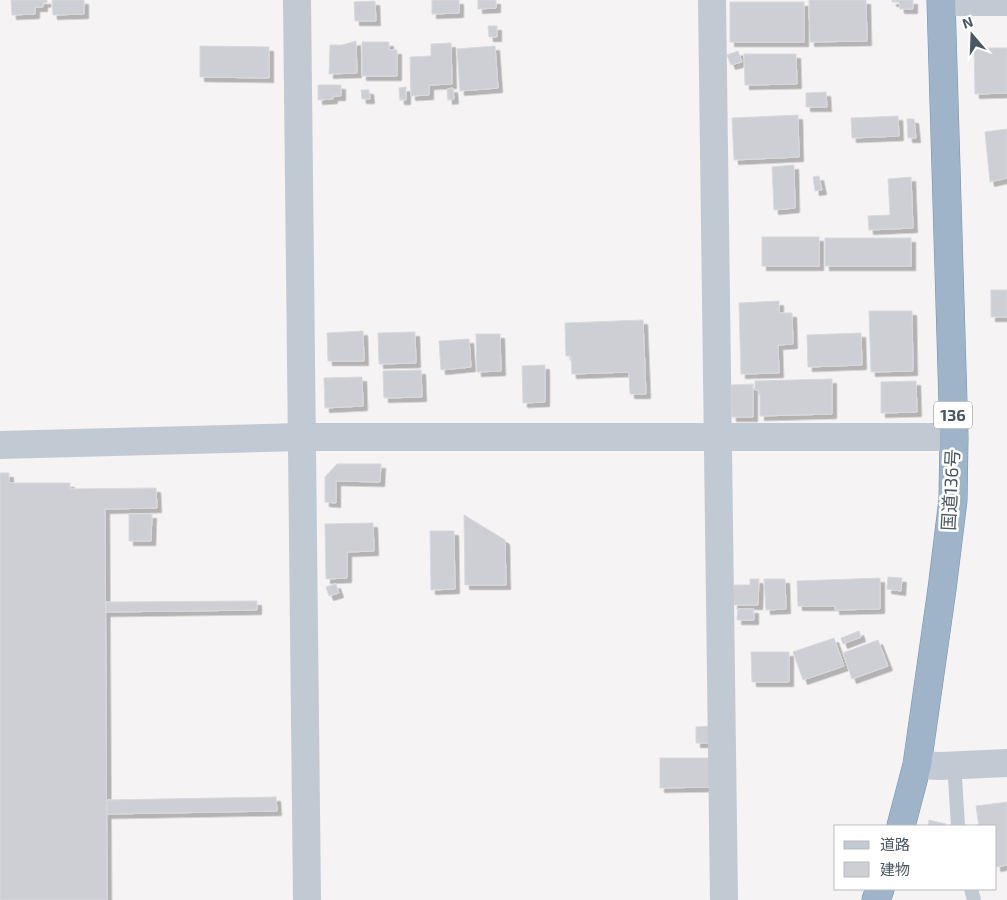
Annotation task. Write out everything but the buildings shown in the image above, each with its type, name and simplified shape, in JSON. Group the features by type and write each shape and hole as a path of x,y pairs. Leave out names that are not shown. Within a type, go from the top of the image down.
{"highway":[{"name":"国道136号","path":"901,825 917,765 953,500 954,437 942,1"}],"street":[{"path":"297,0 307,900"},
{"path":"712,0 724,900"},
{"path":"942,1 1007,2"},
{"path":"0,445 301,437 954,437"},
{"path":"917,765 1007,763"}],"lane":[{"path":"956,764 958,825"}]}
